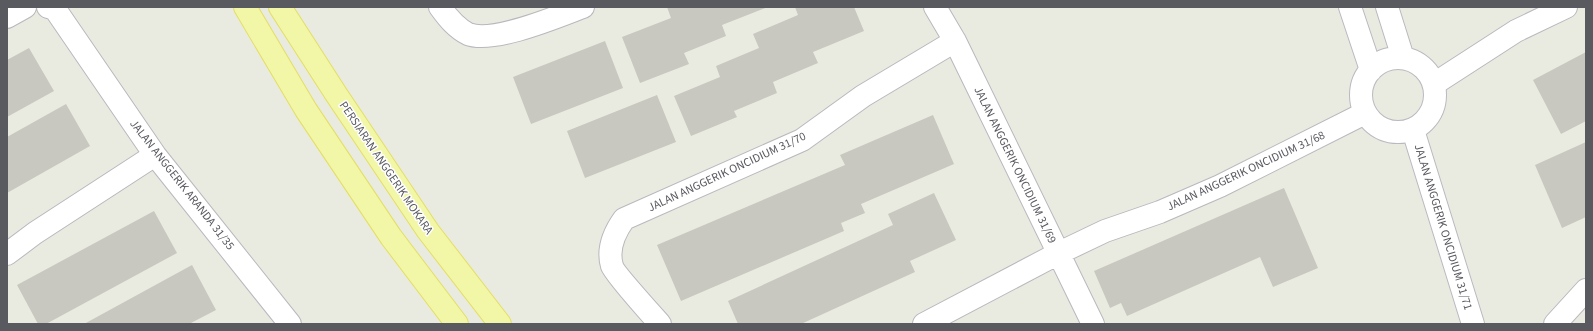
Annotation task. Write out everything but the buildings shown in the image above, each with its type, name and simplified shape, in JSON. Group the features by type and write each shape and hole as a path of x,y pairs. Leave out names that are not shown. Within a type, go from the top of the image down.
{"main road":[{"path":"245,7 306,110 391,236 457,324"},
{"name":"PERSIARAN ANGGERIK MOKARA","path":"280,7 336,94 428,230 500,324"}],"street":[{"path":"7,17 25,7"},
{"name":"JALAN ANGGERIK ARANDA 31/35","path":"48,7 55,9 155,155 282,321"},
{"path":"440,7 450,22 470,34 491,35 535,26 583,7"},
{"name":"JALAN ANGGERIK ONCIDIUM 31/69","path":"935,7 955,41 1093,324"},
{"path":"1350,7 1371,70"},
{"path":"1387,7 1403,58"},
{"path":"1434,84 1516,31 1566,7"},
{"name":"JALAN ANGGERIK ONCIDIUM 31/70","path":"660,324 612,267 611,252 614,233 624,219 802,140 863,96 955,41"},
{"path":"1403,58 1417,62 1427,72 1434,84 1436,95 1432,111 1422,124 1413,130 1399,133 1385,131 1373,123 1365,112 1361,102 1361,91 1364,79 1371,70 1386,60 1403,58"},
{"name":"JALAN ANGGERIK ONCIDIUM 31/68","path":"1059,253 1105,231 1160,212 1220,186 1365,112"},
{"name":"JALAN ANGGERIK ONCIDIUM 31/71","path":"1413,130 1473,324"},
{"path":"7,254 35,233 155,155"},
{"path":"924,324 1023,274 1059,253"},
{"path":"1554,324 1586,290"}]}
